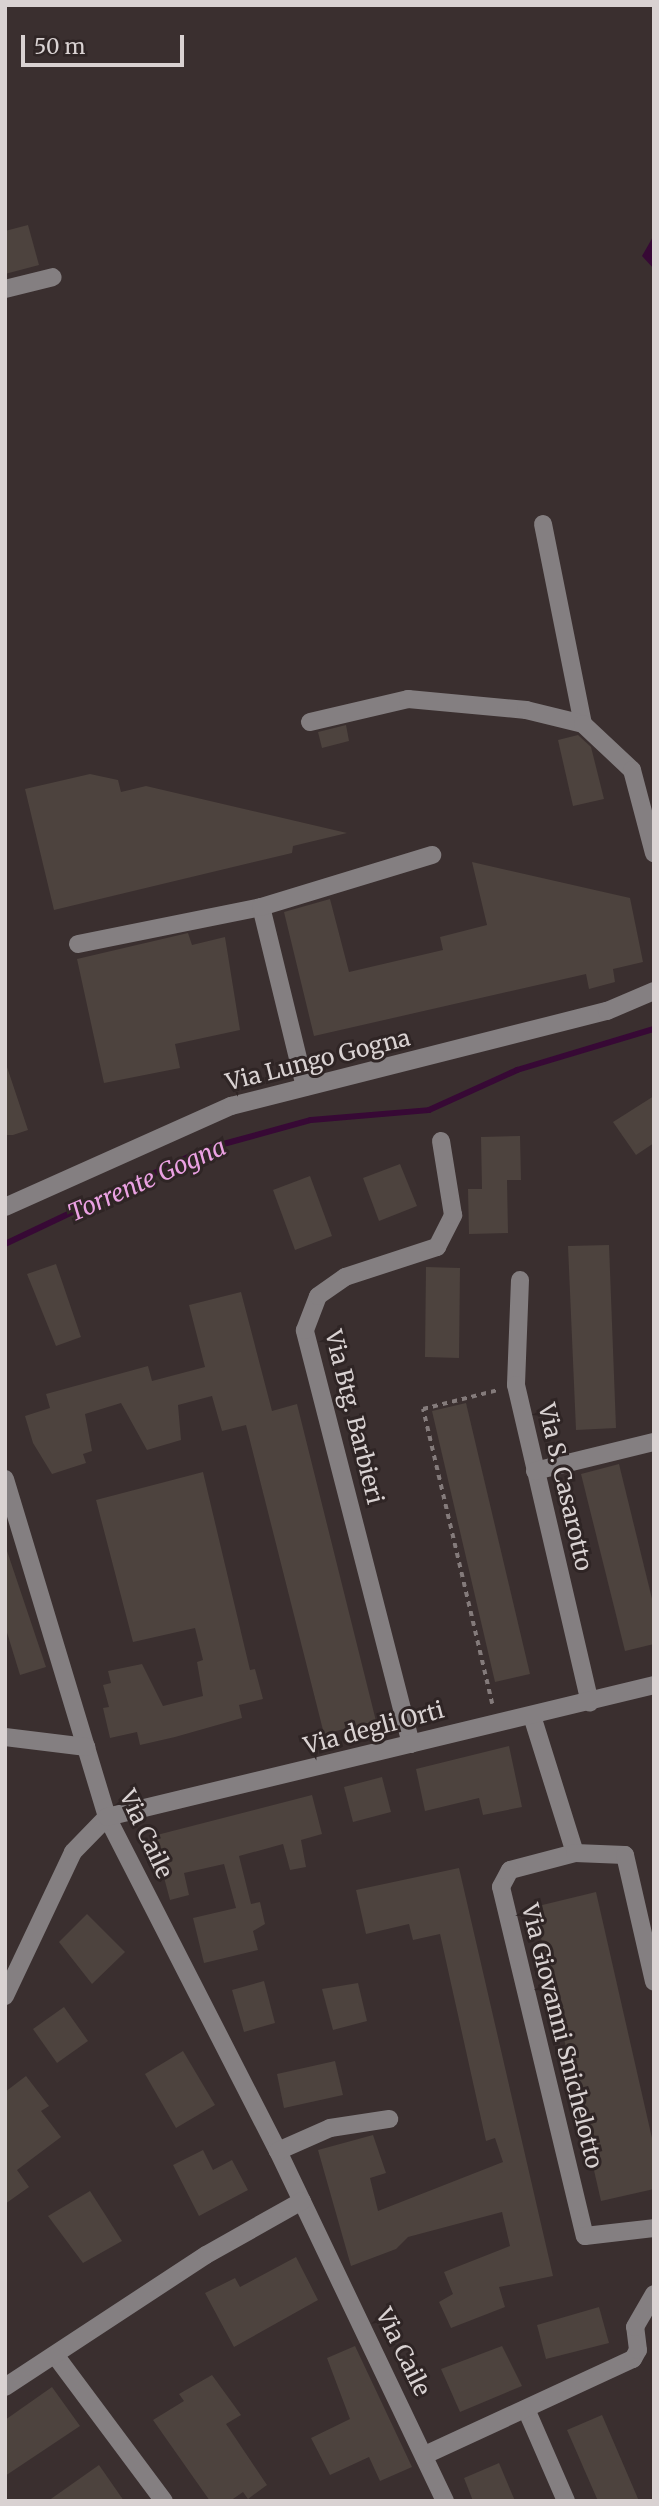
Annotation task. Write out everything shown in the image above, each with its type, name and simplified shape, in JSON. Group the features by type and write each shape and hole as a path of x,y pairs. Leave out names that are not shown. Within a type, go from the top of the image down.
{"street":[{"path":"5,289 53,277"},
{"path":"543,524 583,724"},
{"path":"310,722 408,699 526,710 583,724 632,770 654,853"},
{"path":"78,944 261,907 432,855"},
{"path":"261,907 305,1087"},
{"name":"Via Lungo Gogna","path":"5,1207 231,1106 607,1011 654,990"},
{"name":"Via Btg. Barbieri","path":"411,1744 305,1329 317,1296 345,1277 437,1247 453,1215 441,1141"},
{"name":"Via S. Casarotto","path":"520,1280 516,1385 590,1703"},
{"path":"535,1471 654,1442"},
{"name":"Via Caile","path":"5,1479 107,1817 278,2151 445,2501"},
{"name":"Via degli Orti","path":"107,1817 411,1744 533,1719 654,1685"},
{"path":"533,1719 575,1853 625,1855 654,1982"},
{"path":"5,1737 86,1747"},
{"path":"5,1996 73,1852 107,1817"},
{"name":"Via Giovanni Snichelotto","path":"575,1853 510,1870 500,1887 585,2235 650,2230"},
{"path":"278,2151 330,2129 389,2119"},
{"path":"5,2387 302,2201"},
{"path":"425,2455 636,2356 635,2327 654,2294"},
{"path":"55,2355 164,2501"},
{"path":"526,2409 566,2501"}],"path":[{"path":"494,1713 423,1409 516,1385"}],"shaded area":[{"path":"654,235 654,269 642,256"}],"building":[{"path":"28,225 39,265 5,274 5,231"},
{"path":"346,725 349,741 322,748 318,732"},
{"path":"578,735 591,747 604,799 573,806 558,740"},
{"path":"90,774 118,780 121,792 146,786 347,833 293,846 292,853 54,910 25,789"},
{"path":"472,862 630,898 643,962 613,969 615,982 589,989 586,974 314,1036 284,912 330,899 349,972 443,950 440,937 487,925"},
{"path":"188,933 192,945 225,937 240,1030 175,1044 180,1068 104,1083 77,959"},
{"path":"5,1061 28,1130 13,1135 5,1135"},
{"path":"654,1096 654,1143 636,1155 613,1122"},
{"path":"520,1136 521,1180 507,1180 508,1233 469,1234 468,1189 482,1189 481,1137"},
{"path":"400,1164 417,1206 379,1221 363,1178"},
{"path":"310,1176 332,1236 295,1250 273,1190"},
{"path":"609,1245 616,1428 576,1430 568,1246"},
{"path":"56,1264 81,1337 56,1346 27,1274"},
{"path":"426,1267 460,1268 459,1358 425,1357"},
{"path":"241,1292 272,1411 297,1404 376,1721 324,1734 246,1425 222,1431 212,1396 178,1405 181,1440 147,1450 121,1403 85,1414 92,1451 83,1454 86,1463 52,1474 33,1443 25,1416 50,1408 46,1394 148,1366 152,1381 205,1367 189,1305"},
{"path":"466,1403 530,1674 495,1682 432,1411"},
{"path":"619,1464 654,1607 654,1644 625,1651 581,1474"},
{"path":"203,1472 250,1670 255,1669 263,1699 239,1705 242,1718 175,1737 140,1745 137,1732 110,1738 103,1708 109,1707 103,1685 111,1683 108,1671 142,1664 163,1706 203,1696 197,1662 203,1660 195,1628 133,1642 96,1500"},
{"path":"5,1545 46,1667 20,1675 5,1626"},
{"path":"509,1746 522,1807 483,1815 479,1798 425,1811 416,1769"},
{"path":"382,1777 391,1812 353,1822 344,1787"},
{"path":"312,1795 322,1834 301,1840 306,1867 290,1870 283,1844 239,1856 251,1904 260,1902 265,1924 253,1931 258,1950 204,1963 193,1918 236,1908 224,1864 184,1873 189,1895 170,1900 153,1836"},
{"path":"459,1868 553,2276 499,2287 505,2307 451,2328 439,2302 453,2294 444,2272 510,2246 502,2212 408,2237 396,2249 351,2266 318,2150 373,2135 386,2173 370,2178 378,2211 503,2162 495,2138 486,2141 440,1934 413,1940 409,1924 366,1934 356,1890"},
{"path":"596,1892 654,2147 654,2189 601,2201 534,1907"},
{"path":"87,1914 125,1952 92,1984 59,1942"},
{"path":"264,1981 275,2023 244,2032 232,1990"},
{"path":"358,1983 367,2021 333,2030 322,1989"},
{"path":"64,2007 88,2041 57,2063 33,2029"},
{"path":"183,2051 215,2105 176,2128 145,2074"},
{"path":"335,2061 343,2095 284,2108 277,2074"},
{"path":"26,2076 49,2106 41,2111 61,2137 17,2170 29,2187 5,2204 5,2092"},
{"path":"203,2150 213,2170 232,2160 248,2190 199,2216 173,2165"},
{"path":"90,2191 122,2241 83,2263 48,2216"},
{"path":"296,2257 318,2300 234,2347 205,2293 235,2278 240,2287"},
{"path":"599,2307 609,2343 546,2359 537,2325"},
{"path":"355,2346 412,2467 380,2481 369,2457 330,2475 311,2438 350,2419 327,2358"},
{"path":"502,2346 522,2386 460,2412 441,2369"},
{"path":"212,2375 241,2415 226,2424 267,2485 248,2499 243,2492 230,2501 210,2501 153,2420 184,2401 179,2394"},
{"path":"52,2387 80,2426 5,2476 5,2420"},
{"path":"602,2415 639,2501 598,2501 567,2430"},
{"path":"499,2463 515,2501 473,2501 464,2478"},
{"path":"99,2465 124,2501 48,2501"}],"waterway":[{"name":"Torrente Gogna","path":"5,1244 205,1149 311,1120 429,1110 517,1070 654,1029"}]}
